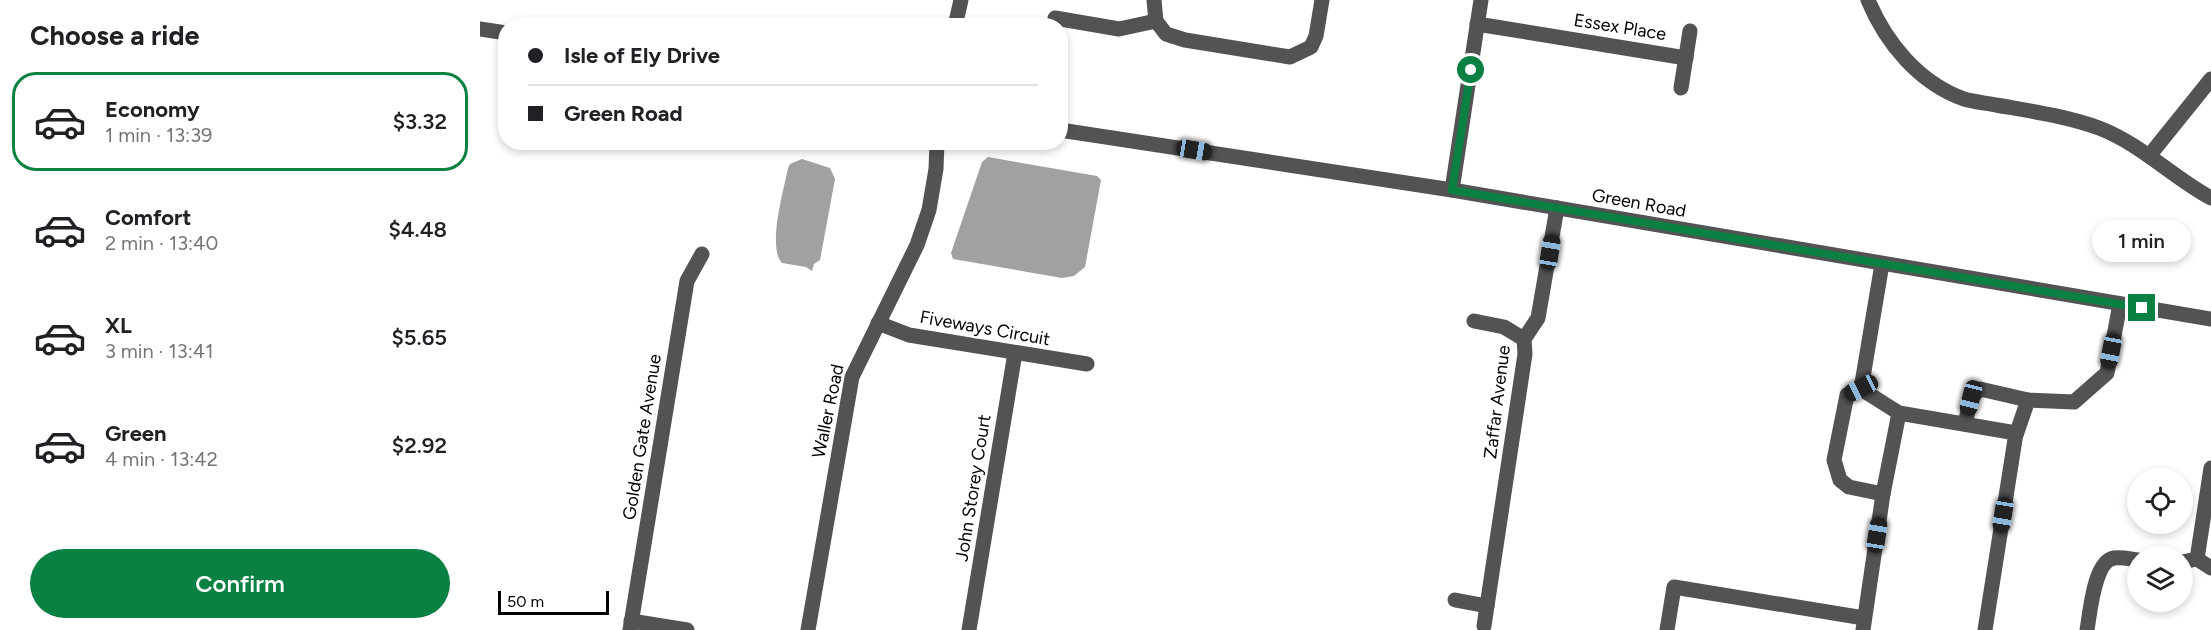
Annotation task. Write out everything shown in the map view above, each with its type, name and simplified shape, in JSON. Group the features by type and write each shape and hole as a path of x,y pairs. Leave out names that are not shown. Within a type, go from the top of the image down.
{"street":[{"path":"957,18 961,0"},
{"path":"967,18 971,0"},
{"path":"1154,0 1156,21 1166,34 1185,40 1290,57 1311,47 1316,36 1322,0"},
{"path":"1452,190 1481,0"},
{"path":"1868,0 1876,19 1892,44 1912,66 1936,85 1965,99 2073,120 2100,128 2149,156 2193,189 2211,198"},
{"path":"1068,20 1119,29 1156,21"},
{"name":"Essex Place","path":"1477,24 1686,58"},
{"path":"480,29 498,32"},
{"name":"Essex Place","path":"1681,88 1690,31"},
{"path":"2149,156 2211,79"},
{"name":"Green Road","path":"1068,131 1452,190 2211,319"},
{"name":"Waller Road","path":"808,630 852,378 917,245 926,219 936,169 937,150"},
{"name":"Zaffar Avenue","path":"1484,626 1525,354 1524,339 1538,318 1557,208"},
{"name":"Golden Gate Avenue","path":"630,626 687,281 702,254"},
{"path":"1861,388 1882,264"},
{"path":"1965,424 1971,398 1980,389 2028,400 2074,402 2107,373 2120,304"},
{"path":"1474,321 1504,327 1524,339"},
{"name":"Fiveways Circuit","path":"878,323 909,335 1087,364"},
{"name":"John Storey Court","path":"969,630 1015,353"},
{"path":"1861,388 1899,413 2016,433 2016,435"},
{"path":"1861,388 1847,395 1834,460 1840,480 1849,487 1883,494"},
{"path":"1985,630 2016,435 2028,400"},
{"path":"1667,630 1674,587 1863,624 1883,494 1899,413"},
{"path":"2193,547 2211,468"},
{"path":"2087,630 2099,571 2106,561 2115,558 2127,559"},
{"path":"2193,561 2211,568"},
{"path":"1455,600 1487,606"},
{"path":"630,626 687,630"}],"shaded area":[{"path":"988,157 1097,176 1101,180 1085,267 1074,276 1062,278 953,259 951,253 982,162"},
{"path":"802,159 830,168 835,179 820,260 814,264 812,271 806,267 782,263 776,244 778,217 788,168 790,164"}],"route":[{"path":"1471,70 1452,190 2142,308"}]}
